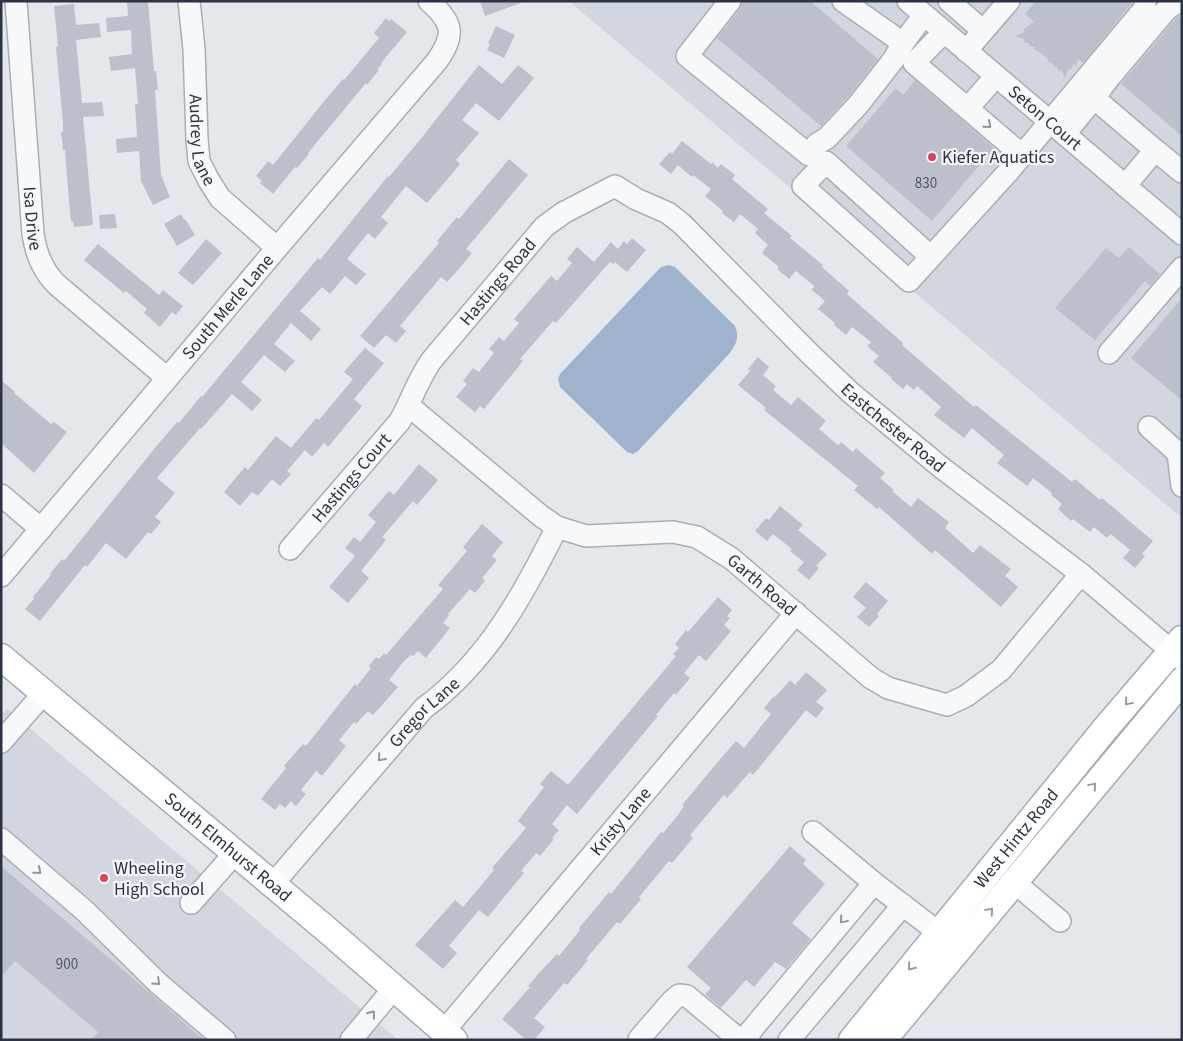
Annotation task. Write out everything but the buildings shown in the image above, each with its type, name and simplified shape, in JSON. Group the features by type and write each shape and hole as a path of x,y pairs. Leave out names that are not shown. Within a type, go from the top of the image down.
{"main road":[{"name":"West Hintz Road","path":"852,1040 939,932 1173,655"},
{"name":"South Elmhurst Road","path":"1,657 449,1035"},
{"name":"West Hintz Road","path":"883,1040 1180,686"}],"street":[{"name":"Isa Drive","path":"16,1 33,234 38,257 46,273 56,284 167,378"},
{"name":"Audrey Lane","path":"189,1 194,49 199,161 220,198 277,248"},
{"name":"South Merle Lane","path":"1,576 437,61 446,48 451,34 446,20 429,1"},
{"path":"730,1 687,56 810,155 817,144 827,138 858,105 894,59 903,43 916,8"},
{"path":"844,1 903,43"},
{"path":"950,1 983,31"},
{"path":"966,51 1009,1"},
{"path":"1057,128 1145,8 1145,1"},
{"path":"930,256 826,162 803,186 909,281 1022,155 1094,98 1108,78 1167,9 1179,1"},
{"name":"Seton Court","path":"916,8 1182,234"},
{"path":"944,32 914,63 1022,155"},
{"path":"968,108 996,76"},
{"path":"1094,98 1182,172"},
{"path":"1125,186 1155,150"},
{"name":"Hastings Road","path":"409,406 420,377 431,361 544,227 563,213 615,186"},
{"name":"Eastchester Road","path":"615,186 636,199 668,213 682,224 851,393 942,468 1081,574 1173,655 1180,686"},
{"path":"1109,353 1182,268"},
{"name":"Garth Road","path":"409,406 541,516 557,527 586,536 673,532 697,537 732,559 871,678 888,688 947,705 966,696 1001,670 1081,574"},
{"name":"Hastings Court","path":"290,549 400,421 409,406"},
{"path":"1149,427 1178,453 1182,486"},
{"path":"1,496 41,529"},
{"name":"Gregor Lane","path":"272,884 424,708 444,694 493,638 522,596 557,527"},
{"name":"Kristy Lane","path":"449,1035 796,612"},
{"path":"1,742 44,693"},
{"path":"813,832 874,883 959,948"},
{"path":"1,840 84,911 159,984 225,1040"},
{"path":"191,903 235,853"},
{"path":"1014,882 1060,921"},
{"path":"749,1040 748,1033 874,883"},
{"path":"789,1040 903,905"},
{"path":"351,1040 394,988"},
{"path":"639,1039 679,995 687,996 740,1040"}],"shaded area":[{"path":"569,1 1182,1 1182,518 590,19"},
{"name":"Wheeling High School","path":"7,709 398,1040 1,1040 1,715"}],"water":[{"path":"669,265 675,267 735,326 737,337 729,354 638,451 633,454 627,452 560,387 558,379 560,374 661,267"}],"place":[{"name":"Kiefer Aquatics","path":"932,157"},
{"name":"Wheeling High School","path":"104,878"}]}
